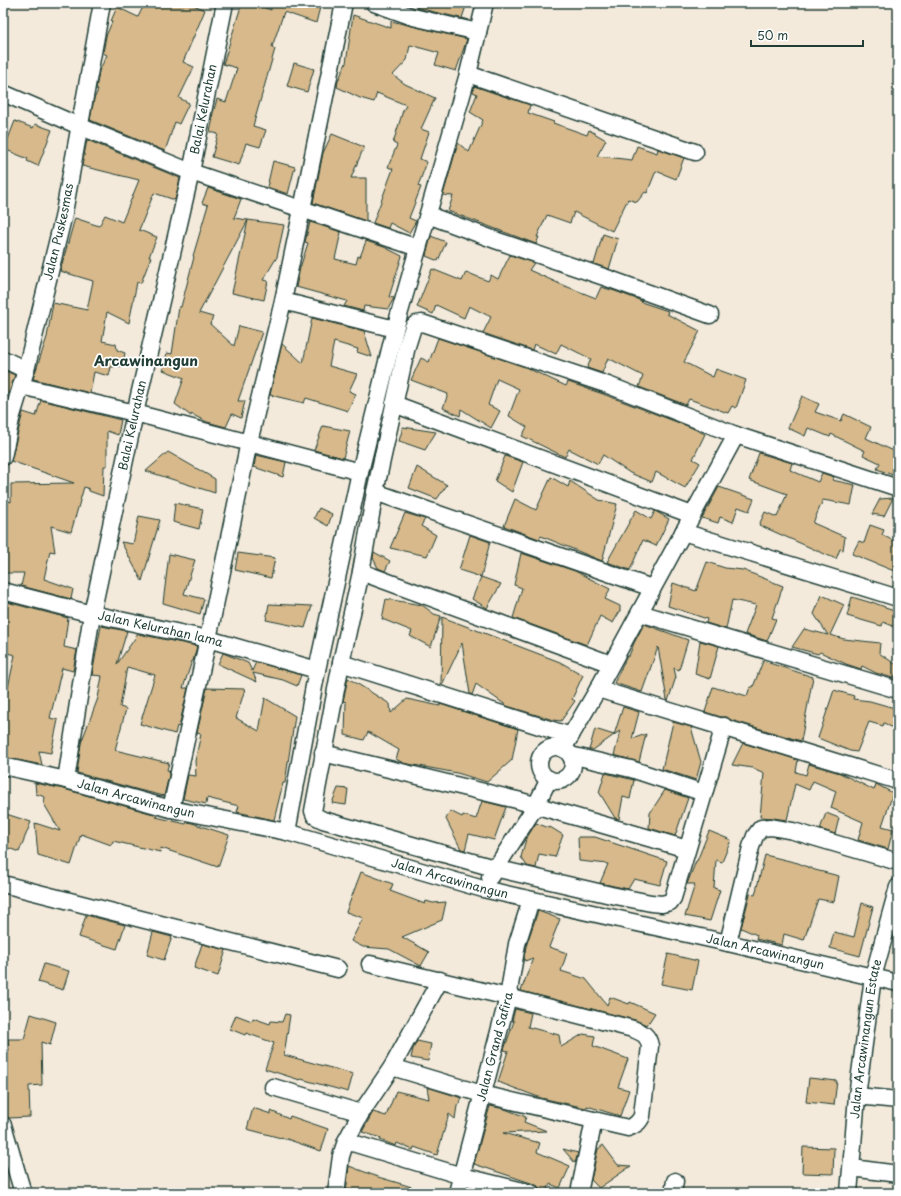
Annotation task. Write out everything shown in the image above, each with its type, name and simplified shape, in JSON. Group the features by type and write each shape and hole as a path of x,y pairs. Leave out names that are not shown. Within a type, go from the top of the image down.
{"street":[{"name":"Jalan Puskesmas","path":"3,457 7,417 21,386 26,370 63,218 102,3"},
{"path":"171,809 249,442 283,301 344,3"},
{"path":"374,3 413,17 478,32"},
{"path":"287,832 317,670 360,472 395,329 468,74 485,3"},
{"name":"Balai Kelurahan","path":"66,780 92,614 191,172 223,4"},
{"path":"468,74 695,152"},
{"path":"3,93 191,172 418,248"},
{"path":"428,215 710,315"},
{"path":"283,301 395,329"},
{"path":"724,726 673,898 670,902 662,904 611,896 494,868 315,816 313,811 323,753 361,572 375,492 411,332 416,324 422,323 608,385 736,435 898,488"},
{"path":"3,359 26,370"},
{"path":"21,386 136,413 360,472"},
{"path":"394,404 692,515"},
{"path":"568,746 547,749 540,757 539,766 541,771 549,779 560,780 565,778 570,772 572,760 568,746 736,435"},
{"path":"375,492 652,588"},
{"path":"683,532 898,598"},
{"path":"361,572 611,664"},
{"name":"Jalan Kelurahan lama","path":"3,591 92,614 208,639 317,670"},
{"path":"640,613 898,690"},
{"path":"341,663 631,769 704,793"},
{"path":"598,689 724,726 898,781"},
{"path":"323,753 517,800 535,807 687,849"},
{"name":"Jalan Arcawinangun","path":"3,766 66,780 171,809 287,832 483,889 543,901 898,983"},
{"path":"483,889 494,868 535,807 549,779"},
{"path":"728,943 751,847 755,836 761,828 771,827 793,831 898,862"},
{"path":"3,884 338,969"},
{"name":"Jalan Arcawinangun Estate","path":"849,1193 857,1096 873,977 898,887"},
{"name":"Jalan Grand Safira","path":"457,1193 508,997 517,944 532,900"},
{"path":"370,964 440,980 633,1029 642,1032 649,1038 650,1046 642,1116 636,1125 628,1128 482,1094 392,1067"},
{"path":"336,1193 341,1156 346,1141 360,1113 392,1067 440,980"},
{"path":"273,1087 360,1113"},
{"path":"857,1096 898,1100"},
{"path":"579,1193 594,1120"},
{"path":"3,1125 23,1193"},
{"path":"346,1141 462,1176 531,1193"},
{"path":"852,1168 898,1174"}],"building":[{"path":"145,3 189,3 205,10 183,62 194,67 179,98 189,103 179,124 175,122 165,151 90,120 94,99 98,90 96,89 99,71 107,55 103,53 106,36 117,7 138,17"},
{"path":"242,3 251,3 271,10 271,8 262,6 263,3 321,3 316,23 284,12 272,47 275,49 253,126 266,130 260,147 246,143 239,165 212,157 218,134 210,132 217,99 226,102 237,68 223,64"},
{"path":"418,3 467,3 462,18 469,20 417,8"},
{"path":"353,15 391,28 391,21 467,39 456,71 435,65 439,53 410,45 407,60 393,75 405,84 435,98 421,129 429,132 420,159 427,162 418,186 421,187 409,218 416,221 409,233 390,223 388,228 373,223 393,169 388,167 397,145 393,143 406,105 377,93 374,102 360,98 337,87 346,63"},
{"path":"294,63 314,69 307,92 287,86"},
{"path":"474,86 530,105 528,113 554,122 553,123 587,135 589,130 606,140 597,156 632,160 637,146 657,153 658,149 684,158 676,179 656,171 647,193 645,192 637,202 628,199 612,231 574,212 570,223 547,215 537,237 539,237 536,244 448,211 453,196 443,195 458,143 469,152 483,120 470,112 477,94 473,92"},
{"path":"15,121 33,128 35,124 52,130 38,166 27,161 28,159 4,149"},
{"path":"332,134 364,147 351,178 366,178 366,221 313,203 323,153"},
{"path":"87,140 180,178 175,200 154,193 139,230 157,237 141,283 137,282 129,323 107,312 102,341 116,344 117,350 125,353 122,366 111,367 109,376 94,372 90,393 33,379 47,337 53,303 87,310 93,281 60,271 75,218 99,226 105,215 122,222 139,180 82,166"},
{"path":"273,161 295,167 288,194 267,187"},
{"path":"208,188 241,199 234,218 248,220 199,313 213,317 210,324 234,346 239,326 262,332 238,401 245,401 241,418 232,414 226,427 207,422 191,414 191,416 175,404 184,378 163,370 167,353 172,354 179,307 181,307 194,257 193,256 208,205 202,203"},
{"path":"248,220 284,225 277,257 263,280 268,281 264,300 232,293"},
{"path":"310,222 341,232 335,259 356,264 358,256 360,257 366,241 384,247 402,256 389,297 394,298 388,309 364,306 363,311 344,306 347,301 296,287 308,243 305,242"},
{"path":"603,234 618,239 609,269 594,264"},
{"path":"431,236 446,242 438,261 426,256"},
{"path":"510,255 534,263 529,270 560,284 596,298 601,287 615,291 668,311 667,314 700,331 684,362 713,377 716,369 746,380 736,408 732,406 728,413 689,399 686,405 639,387 643,376 608,358 602,373 587,368 591,359 561,344 556,354 534,344 532,350 483,333 491,317 469,306 464,318 436,305 433,314 417,307 432,269 462,281 466,272 488,281 491,275 498,279"},
{"path":"312,318 364,331 372,357 357,352 358,349 334,342 329,366 357,374 349,391 356,394 348,411 306,398 304,403 270,395 282,344 303,363"},
{"path":"438,338 525,367 566,386 568,382 603,394 705,434 693,459 700,463 685,488 656,472 652,482 630,473 603,455 598,464 569,449 565,457 522,436 527,427 509,416 519,389 497,379 488,405 500,411 491,428 461,409 460,416 443,408 448,394 411,380 421,358 429,362"},
{"path":"3,370 15,375 10,390 3,401"},
{"path":"802,396 819,404 815,412 841,421 844,414 871,427 866,438 898,453 898,477 877,469 880,463 863,455 865,451 831,434 830,437 808,428 805,436 788,428"},
{"path":"41,400 121,420 118,435 107,431 107,466 104,466 103,496 89,491 89,489 84,487 71,532 51,526 55,552 50,551 44,579 73,589 71,599 21,586 24,573 3,573 3,499 11,502 11,484 74,483 11,461 23,412 36,416"},
{"path":"323,426 350,431 343,458 314,450"},
{"path":"403,427 436,432 425,450 399,441"},
{"path":"168,452 215,479 215,493 146,471"},
{"path":"759,453 792,463 790,470 818,482 822,473 834,477 832,480 855,485 851,505 823,500 813,523 845,537 843,550 840,549 836,559 759,525 765,512 777,517 787,494 749,480"},
{"path":"256,455 286,462 283,477 254,467"},
{"path":"505,456 523,462 512,492 495,481"},
{"path":"417,467 447,485 437,499 409,488"},
{"path":"551,477 568,487 570,481 599,500 617,504 602,561 541,536 539,539 504,526 515,499 536,510"},
{"path":"719,487 754,499 749,511 738,507 733,522 720,517 718,523 702,518"},
{"path":"893,498 884,516 872,514 880,499"},
{"path":"175,503 203,509 199,529 173,522"},
{"path":"319,508 332,514 328,526 314,518"},
{"path":"636,510 651,519 655,511 669,519 656,546 643,540 630,570 607,562"},
{"path":"405,513 425,519 421,526 436,535 427,556 390,548"},
{"path":"139,516 160,520 142,581 121,542 133,544"},
{"path":"870,525 884,530 882,535 898,543 898,560 894,571 852,554 859,541 864,543"},
{"path":"470,535 490,542 481,577 459,570"},
{"path":"374,552 390,561 385,571 378,568 373,558"},
{"path":"238,553 275,558 271,578 235,570"},
{"path":"521,553 575,571 610,589 605,599 620,606 620,611 613,623 600,616 587,645 513,618 522,588 514,585"},
{"path":"169,554 195,560 184,594 204,599 200,614 163,603"},
{"path":"707,562 725,568 743,570 783,586 772,618 776,619 767,641 745,634 756,605 732,600 726,629 706,623 707,619 668,606 673,583 696,591"},
{"path":"481,577 501,584 487,608 472,599"},
{"path":"822,595 844,605 830,635 844,639 880,643 879,653 898,666 898,670 893,678 876,673 862,666 861,669 846,664 820,652 818,654 792,647 804,629 828,635 814,614"},
{"path":"852,597 872,602 898,612 898,628 883,622 882,626 847,616"},
{"path":"386,599 422,605 434,614 441,616 431,647 410,636 412,631 382,619"},
{"path":"3,601 68,618 64,647 77,650 73,671 62,668 50,718 58,720 51,753 39,751 42,765 3,757 3,697 6,697 15,655 3,652"},
{"path":"269,604 312,606 305,628 266,620"},
{"path":"442,617 560,662 583,675 572,699 575,701 561,721 507,706 476,684 472,695 470,694 462,643 441,685"},
{"path":"644,624 688,640 679,670 674,668 676,677 668,701 658,647 642,692 614,683"},
{"path":"101,626 127,631 117,664 138,634 197,646 183,688 188,688 179,727 177,726 175,734 140,724 155,675 127,667 120,707 126,709 115,750 169,763 167,770 170,771 164,796 77,773 81,743 98,698 102,676 92,675"},
{"path":"700,641 719,646 710,679 695,674"},
{"path":"223,653 248,663 252,671 256,662 301,675 297,686 283,680 253,673 257,682 218,664"},
{"path":"763,661 813,677 801,741 731,720 727,717 721,717 705,712 713,687 747,696 750,687 753,687"},
{"path":"348,678 390,704 391,713 407,699 440,706 440,704 518,729 512,760 487,782 457,773 403,763 396,759 399,750 368,732 364,740 345,735 346,702 343,701"},
{"path":"207,688 245,689 236,718 259,731 265,698 295,716 285,783 283,783 274,820 237,812 239,806 207,798 206,804 183,799 188,775 196,776 195,761 201,734 197,733"},
{"path":"834,690 854,696 853,699 870,701 898,709 898,731 884,723 883,726 869,722 857,752 850,751 818,738"},
{"path":"623,707 639,712 632,739 646,734 639,762 614,755 621,730 614,735"},
{"path":"673,722 691,727 701,762 696,780 662,769"},
{"path":"595,729 614,735 593,750 589,750"},
{"path":"743,743 798,760 796,772 806,775 809,764 840,773 874,790 876,784 893,793 882,826 893,829 888,849 858,840 863,822 831,808 836,791 813,781 809,790 795,784 787,820 760,817 764,773 753,768 732,765"},
{"path":"605,773 634,780 630,799 623,797 619,819 615,818 599,792"},
{"path":"35,783 64,789 157,815 156,817 186,824 187,822 192,823 229,835 218,867 161,848 160,852 113,841 111,845 81,834 71,865 38,855 35,823 60,831 44,804 45,797 36,794"},
{"path":"338,788 348,789 346,805 332,803"},
{"path":"665,790 688,798 675,836 649,828 650,813"},
{"path":"482,801 506,807 494,840 469,834 465,850 461,849 446,819 450,811 462,817 463,815 476,819"},
{"path":"3,813 31,822 19,852 3,846"},
{"path":"826,813 839,818 835,834 820,829"},
{"path":"536,823 549,828 550,827 563,835 555,857 539,854 536,868 527,866 521,857 526,839"},
{"path":"709,831 731,840 722,862 716,860 714,888 720,890 710,921 685,916 695,884 687,884"},
{"path":"578,837 595,837 667,861 660,885 634,879 628,889 600,883 608,864 579,861"},
{"path":"765,855 798,863 815,870 839,876 834,902 818,899 804,940 784,934 782,945 756,939 757,935 741,928 750,894 755,895"},
{"path":"361,872 393,884 390,891 425,904 426,901 433,903 446,902 442,920 402,937 429,952 421,966 389,949 363,947 351,941 363,918 346,912"},
{"path":"862,903 873,907 860,956 830,948 834,932 854,937"},
{"path":"538,911 560,919 549,947 567,953 561,971 586,979 607,1005 610,997 629,1004 630,1002 655,1013 647,1025 635,1020 521,991 533,958 525,961 524,957 526,946"},
{"path":"86,915 125,925 117,949 79,937"},
{"path":"153,932 172,937 164,960 147,955"},
{"path":"202,944 226,950 218,976 194,968"},
{"path":"668,954 698,961 692,990 661,984"},
{"path":"44,964 69,971 63,990 38,982"},
{"path":"515,1009 531,1013 528,1027 559,1035 561,1047 583,1034 595,1036 593,1046 628,1059 618,1087 629,1090 620,1116 587,1106 586,1108 541,1098 498,1082 508,1051 504,1050 514,1021 512,1021"},
{"path":"31,1014 56,1022 50,1045 41,1042 42,1085 29,1086 30,1117 9,1118 3,1116 3,1050 9,1050 8,1039 24,1039"},
{"path":"285,1014 290,1015 284,1055 353,1074 348,1092 301,1079 300,1080 265,1069 274,1043 230,1029 236,1015 252,1021 253,1018 270,1024 271,1021 282,1022"},
{"path":"417,1041 431,1044 428,1061 411,1058"},
{"path":"809,1078 837,1081 834,1105 806,1102"},
{"path":"427,1087 462,1098 457,1106 455,1119 449,1114 437,1155 414,1147 413,1150 397,1143 396,1146 380,1140 381,1138 362,1132 373,1112 386,1116 396,1091 429,1099"},
{"path":"490,1106 505,1109 526,1117 524,1122 547,1131 503,1133 540,1143 537,1152 570,1166 560,1188 550,1184 546,1193 540,1191 538,1186 531,1183 474,1164"},
{"path":"253,1108 271,1114 271,1111 289,1119 290,1116 328,1129 321,1151 281,1137 247,1129"},
{"path":"603,1145 618,1165 631,1166 599,1188 591,1180 598,1149"},
{"path":"803,1147 834,1148 833,1174 802,1173"},
{"path":"563,1149 578,1153 575,1163"},
{"path":"349,1166 378,1177 422,1190 421,1193 346,1193"}],"district":[{"name":"Arcawinangun","path":"146,361"}]}
